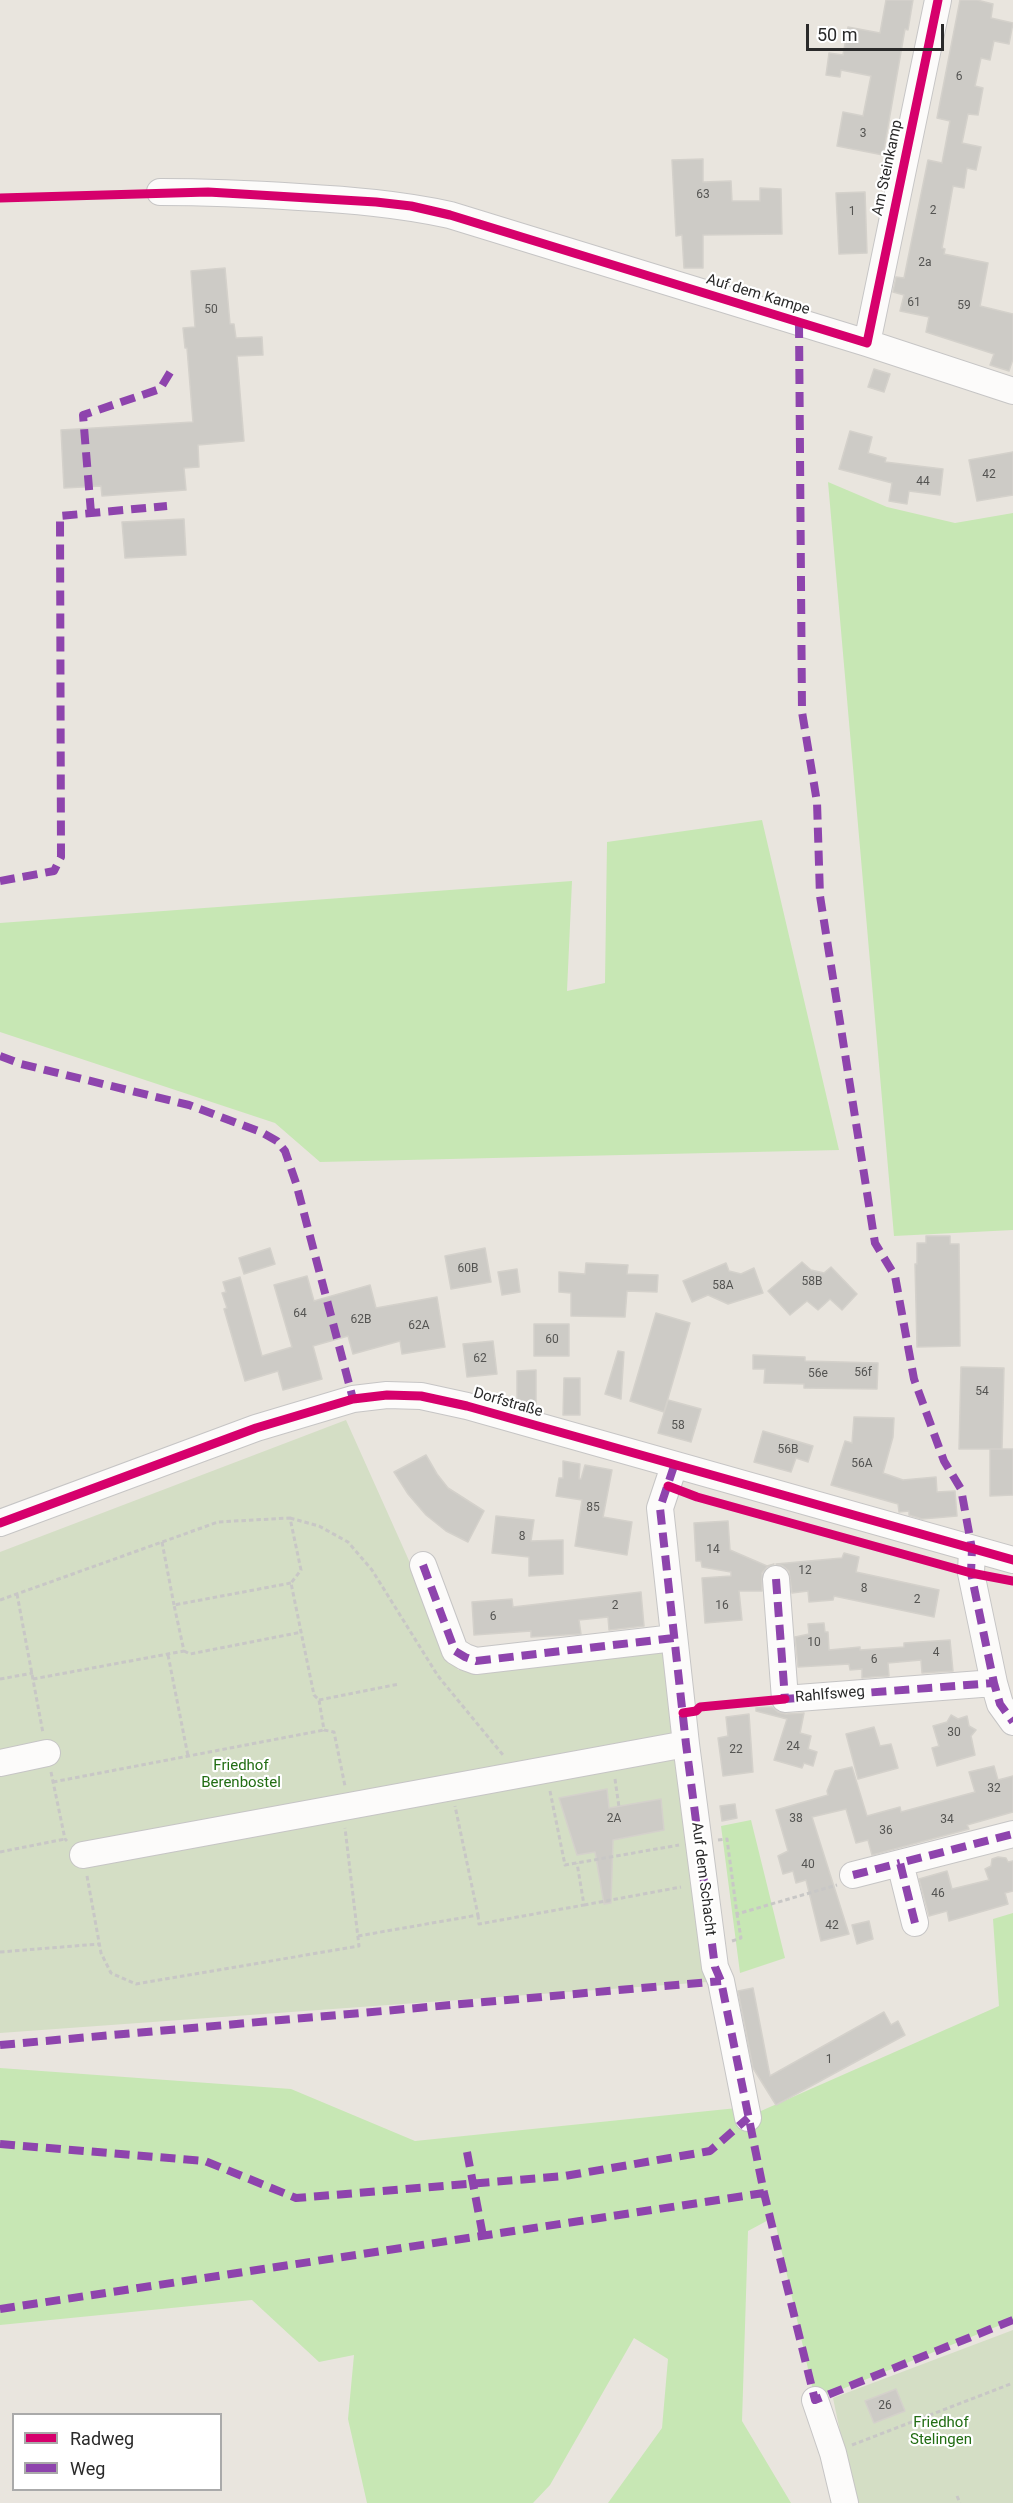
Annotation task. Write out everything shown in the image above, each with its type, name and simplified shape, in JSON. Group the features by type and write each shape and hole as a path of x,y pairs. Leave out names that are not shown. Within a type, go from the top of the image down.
{"street":[{"name":"Am Steinkamp","path":"867,343 938,0"},
{"name":"Auf dem Kampe","path":"160,192 219,192 376,202 411,206 450,215 867,343 1013,391"},
{"name":"Dorfstraße","path":"0,1523 282,1419 353,1399 387,1395 421,1396 467,1406 1013,1560"},
{"name":"Auf dem Schacht","path":"674,1466 660,1509 686,1744 715,1967 721,1982 748,2118"},
{"path":"972,1549 971,1573 994,1683 1000,1704 1013,1722"},
{"path":"423,1565 455,1651 476,1661 674,1638"},
{"name":"Rahlfsweg","path":"776,1579 785,1699 994,1683"},
{"path":"83,1855 686,1744"},
{"path":"0,1763 47,1753"},
{"path":"853,1875 1013,1834"},
{"path":"900,1863 915,1923"},
{"path":"815,2400 833,2453 845,2503"}],"path":[{"path":"174,1605 291,1583 301,1570 290,1518"},
{"path":"0,1600 218,1522 290,1518 319,1526 348,1542 372,1570 438,1676 501,1751 513,1776"},
{"path":"162,1542 184,1651"},
{"path":"291,1583 314,1695 319,1700 324,1730"},
{"path":"0,1852 65,1839 17,1594"},
{"path":"33,1679 184,1651 190,1654 302,1632"},
{"path":"168,1654 188,1756"},
{"path":"0,1679 33,1673"},
{"path":"319,1700 399,1684"},
{"path":"52,1782 324,1730 334,1732 346,1808 359,1946 136,1984 111,1973 101,1953 83,1855"},
{"path":"611,1758 619,1806"},
{"path":"546,1770 565,1865 727,1839 741,1938 728,1942"},
{"path":"452,1788 479,1924 681,1887"},
{"path":"577,1863 584,1905"},
{"path":"737,1914 843,1883 853,1875"},
{"path":"358,1936 478,1915"},
{"path":"0,1953 99,1944"},
{"path":"833,2453 1013,2383"},
{"path":"957,2496 960,2503"}],"green space":[{"path":"828,482 887,507 955,523 1013,513 1013,1230 894,1236"},
{"path":"762,820 839,1150 320,1162 275,1123 0,1032 0,923 572,881 567,991 605,983 607,842"},
{"name":"Friedhof Berenbostel","path":"346,1420 458,1670 674,1638 721,1981 0,2033 0,1552"},
{"path":"751,1820 785,1958 740,1973 721,1826"},
{"path":"1013,1913 1013,2320 815,2400 774,2217 748,2231 742,2421 791,2503 608,2503 662,2428 668,2359 634,2338 550,2485 533,2503 367,2503 348,2419 354,2355 319,2362 252,2300 0,2325 0,2068 291,2089 415,2141 747,2107 745,2118 999,2006 993,1919"},
{"name":"Friedhof Stelingen","path":"1013,2330 1013,2503 855,2503 833,2398"}],"building":[{"path":"886,0 913,0 908,30 905,29 883,155 837,146 843,112 863,116 871,76 841,70 840,77 826,75 829,53 843,55 848,27 880,33"},
{"path":"960,0 977,0 993,4 991,18 1013,23 1009,44 994,41 990,60 981,58 975,86 983,88 978,115 968,114 962,143 981,147 976,170 967,168 964,188 953,186 942,248 945,249 944,254 988,263 980,306 1013,314 1013,359 1009,371 990,365 994,354 926,332 929,317 900,311 904,295 893,292 896,277 904,278 928,160 942,163 950,121 937,118"},
{"path":"703,159 703,182 731,181 732,201 760,201 760,188 781,189 782,234 703,235 703,268 684,268 682,235 676,236 672,160"},
{"path":"865,192 867,253 839,254 836,193"},
{"path":"225,268 230,324 234,324 236,338 262,337 263,355 237,356 244,441 198,445 199,467 184,468 186,490 102,496 101,486 64,488 61,430 193,422 187,348 185,348 183,328 195,327 191,271"},
{"path":"874,369 890,374 884,392 868,387"},
{"path":"850,431 872,437 868,453 886,458 885,462 943,469 940,495 909,491 907,504 889,501 892,483 839,469"},
{"path":"1013,452 1013,495 977,501 969,460"},
{"path":"184,519 186,555 125,558 122,522"},
{"path":"926,1236 950,1236 950,1244 959,1244 960,1346 917,1347 915,1264 917,1264 917,1243 926,1243"},
{"path":"270,1248 275,1264 244,1274 239,1258"},
{"path":"485,1248 491,1282 451,1289 445,1256"},
{"path":"802,1262 811,1270 824,1273 831,1267 857,1294 842,1310 830,1299 818,1310 807,1301 790,1315 768,1291"},
{"path":"586,1263 628,1265 627,1274 658,1275 657,1292 627,1291 625,1317 571,1316 571,1293 559,1292 559,1272 585,1274"},
{"path":"726,1263 729,1271 741,1274 754,1268 763,1293 728,1304 708,1295 692,1302 683,1281"},
{"path":"517,1269 520,1292 502,1295 498,1272"},
{"path":"307,1276 314,1301 370,1285 376,1308 437,1297 445,1347 402,1354 400,1341 353,1354 348,1336 313,1346 322,1379 283,1390 278,1371 245,1381 224,1309 227,1308 222,1293 226,1292 223,1282 240,1277 262,1356 292,1347 274,1285"},
{"path":"656,1313 690,1323 664,1412 630,1401"},
{"path":"534,1324 569,1324 569,1356 534,1356"},
{"path":"493,1341 497,1374 467,1377 463,1344"},
{"path":"618,1351 624,1352 621,1399 605,1394"},
{"path":"753,1355 805,1357 805,1361 878,1363 877,1389 804,1388 804,1384 764,1383 765,1369 753,1369"},
{"path":"961,1367 1004,1368 1002,1449 959,1449"},
{"path":"536,1370 536,1405 517,1405 517,1371"},
{"path":"564,1378 580,1378 580,1415 563,1415"},
{"path":"668,1400 701,1409 691,1442 658,1433"},
{"path":"854,1417 894,1418 893,1437 883,1473 903,1480 936,1477 937,1492 955,1491 957,1516 922,1519 909,1515 909,1511 899,1512 898,1504 831,1485 845,1441 852,1443"},
{"path":"763,1431 813,1446 808,1462 796,1458 791,1472 754,1462"},
{"path":"990,1449 1013,1449 1013,1495 990,1496"},
{"path":"426,1455 448,1488 484,1511 468,1542 446,1531 426,1515 408,1494 394,1472"},
{"path":"563,1461 580,1464 579,1479 581,1479 585,1465 612,1470 603,1517 632,1522 627,1555 575,1546 582,1500 556,1496 559,1478 563,1478"},
{"path":"496,1516 534,1520 531,1541 563,1540 563,1574 529,1576 529,1557 492,1553"},
{"path":"728,1521 730,1550 767,1566 774,1564 762,1573 762,1591 739,1591 742,1620 705,1623 702,1578 731,1576 731,1572 702,1567 701,1561 696,1561 694,1523"},
{"path":"844,1553 859,1557 856,1572 939,1590 934,1617 834,1596 833,1600 809,1602 808,1591 792,1593 789,1571 776,1564 842,1558"},
{"path":"641,1592 644,1626 609,1630 608,1617 579,1620 581,1634 531,1637 531,1631 474,1635 472,1602 512,1599 513,1607"},
{"path":"824,1623 825,1632 828,1632 829,1650 904,1647 904,1643 950,1640 953,1671 922,1673 921,1660 888,1663 889,1676 862,1678 862,1669 850,1670 849,1664 798,1667 795,1637 809,1634 808,1624"},
{"path":"772,1707 786,1714 804,1713 800,1733 811,1736 808,1749 817,1752 813,1766 804,1763 802,1768 774,1760 787,1719 756,1711 756,1708"},
{"path":"749,1714 753,1772 723,1776 718,1738 728,1736 726,1717"},
{"path":"951,1715 958,1719 967,1716 969,1726 976,1730 971,1736 975,1755 937,1766 932,1748 939,1746 933,1726 947,1722"},
{"path":"874,1727 880,1746 891,1744 898,1768 858,1779 846,1734"},
{"path":"994,1766 998,1780 1013,1776 1013,1812 967,1825 969,1829 872,1855 868,1840 856,1843 846,1809 812,1817 849,1934 821,1941 806,1880 796,1883 793,1871 783,1874 778,1856 788,1851 776,1810 828,1795 827,1791 835,1771 852,1767 867,1816 900,1807 901,1812 975,1792 969,1772"},
{"path":"607,1789 609,1808 661,1799 664,1830 613,1840 611,1903 604,1904 595,1852 577,1855 559,1798"},
{"path":"735,1804 737,1818 722,1821 720,1806"},
{"path":"1006,1858 1008,1862 1013,1861 1013,1891 1005,1893 1008,1904 949,1921 947,1911 929,1916 919,1879 947,1871 952,1889 989,1880 985,1869 991,1866 992,1859"},
{"path":"869,1921 873,1939 857,1944 852,1925"},
{"path":"753,1988 770,2076 884,2012 891,2025 898,2021 905,2035 776,2105 753,2068 738,1991"},
{"path":"896,2389 905,2411 874,2423 865,2401"}],"marked path":[{"path":"799,323 802,712 817,802 820,896 875,1243 895,1276 914,1379 944,1461 961,1489 972,1549 971,1573 994,1683 1000,1704 1013,1722"},
{"path":"91,513 83,415 160,389 174,366"},
{"path":"0,881 54,871 61,857 60,516 167,506"},
{"path":"0,1056 21,1064 189,1105 261,1132 277,1141 285,1151 296,1183 353,1399"},
{"path":"674,1466 660,1508 686,1744 715,1967 721,1981 764,2193 815,2400 1013,2320"},
{"path":"423,1565 455,1651 476,1661 674,1638"},
{"path":"776,1579 785,1699 994,1683"},
{"path":"915,1923 900,1863 1013,1834"},
{"path":"853,1875 900,1863"},
{"path":"0,2045 721,1981"},
{"path":"0,2144 205,2161 296,2198 565,2176 710,2151 748,2118"},
{"path":"467,2152 483,2236"},
{"path":"0,2309 764,2193"}],"cycle path":[{"path":"0,198 208,192 411,206 450,215 867,343 938,0"},
{"path":"0,1523 256,1428 353,1399 387,1395 421,1396 467,1406 1013,1560"},
{"path":"668,1486 697,1497 971,1573 1013,1581"},
{"path":"683,1713 696,1711 700,1707 785,1699"}]}
